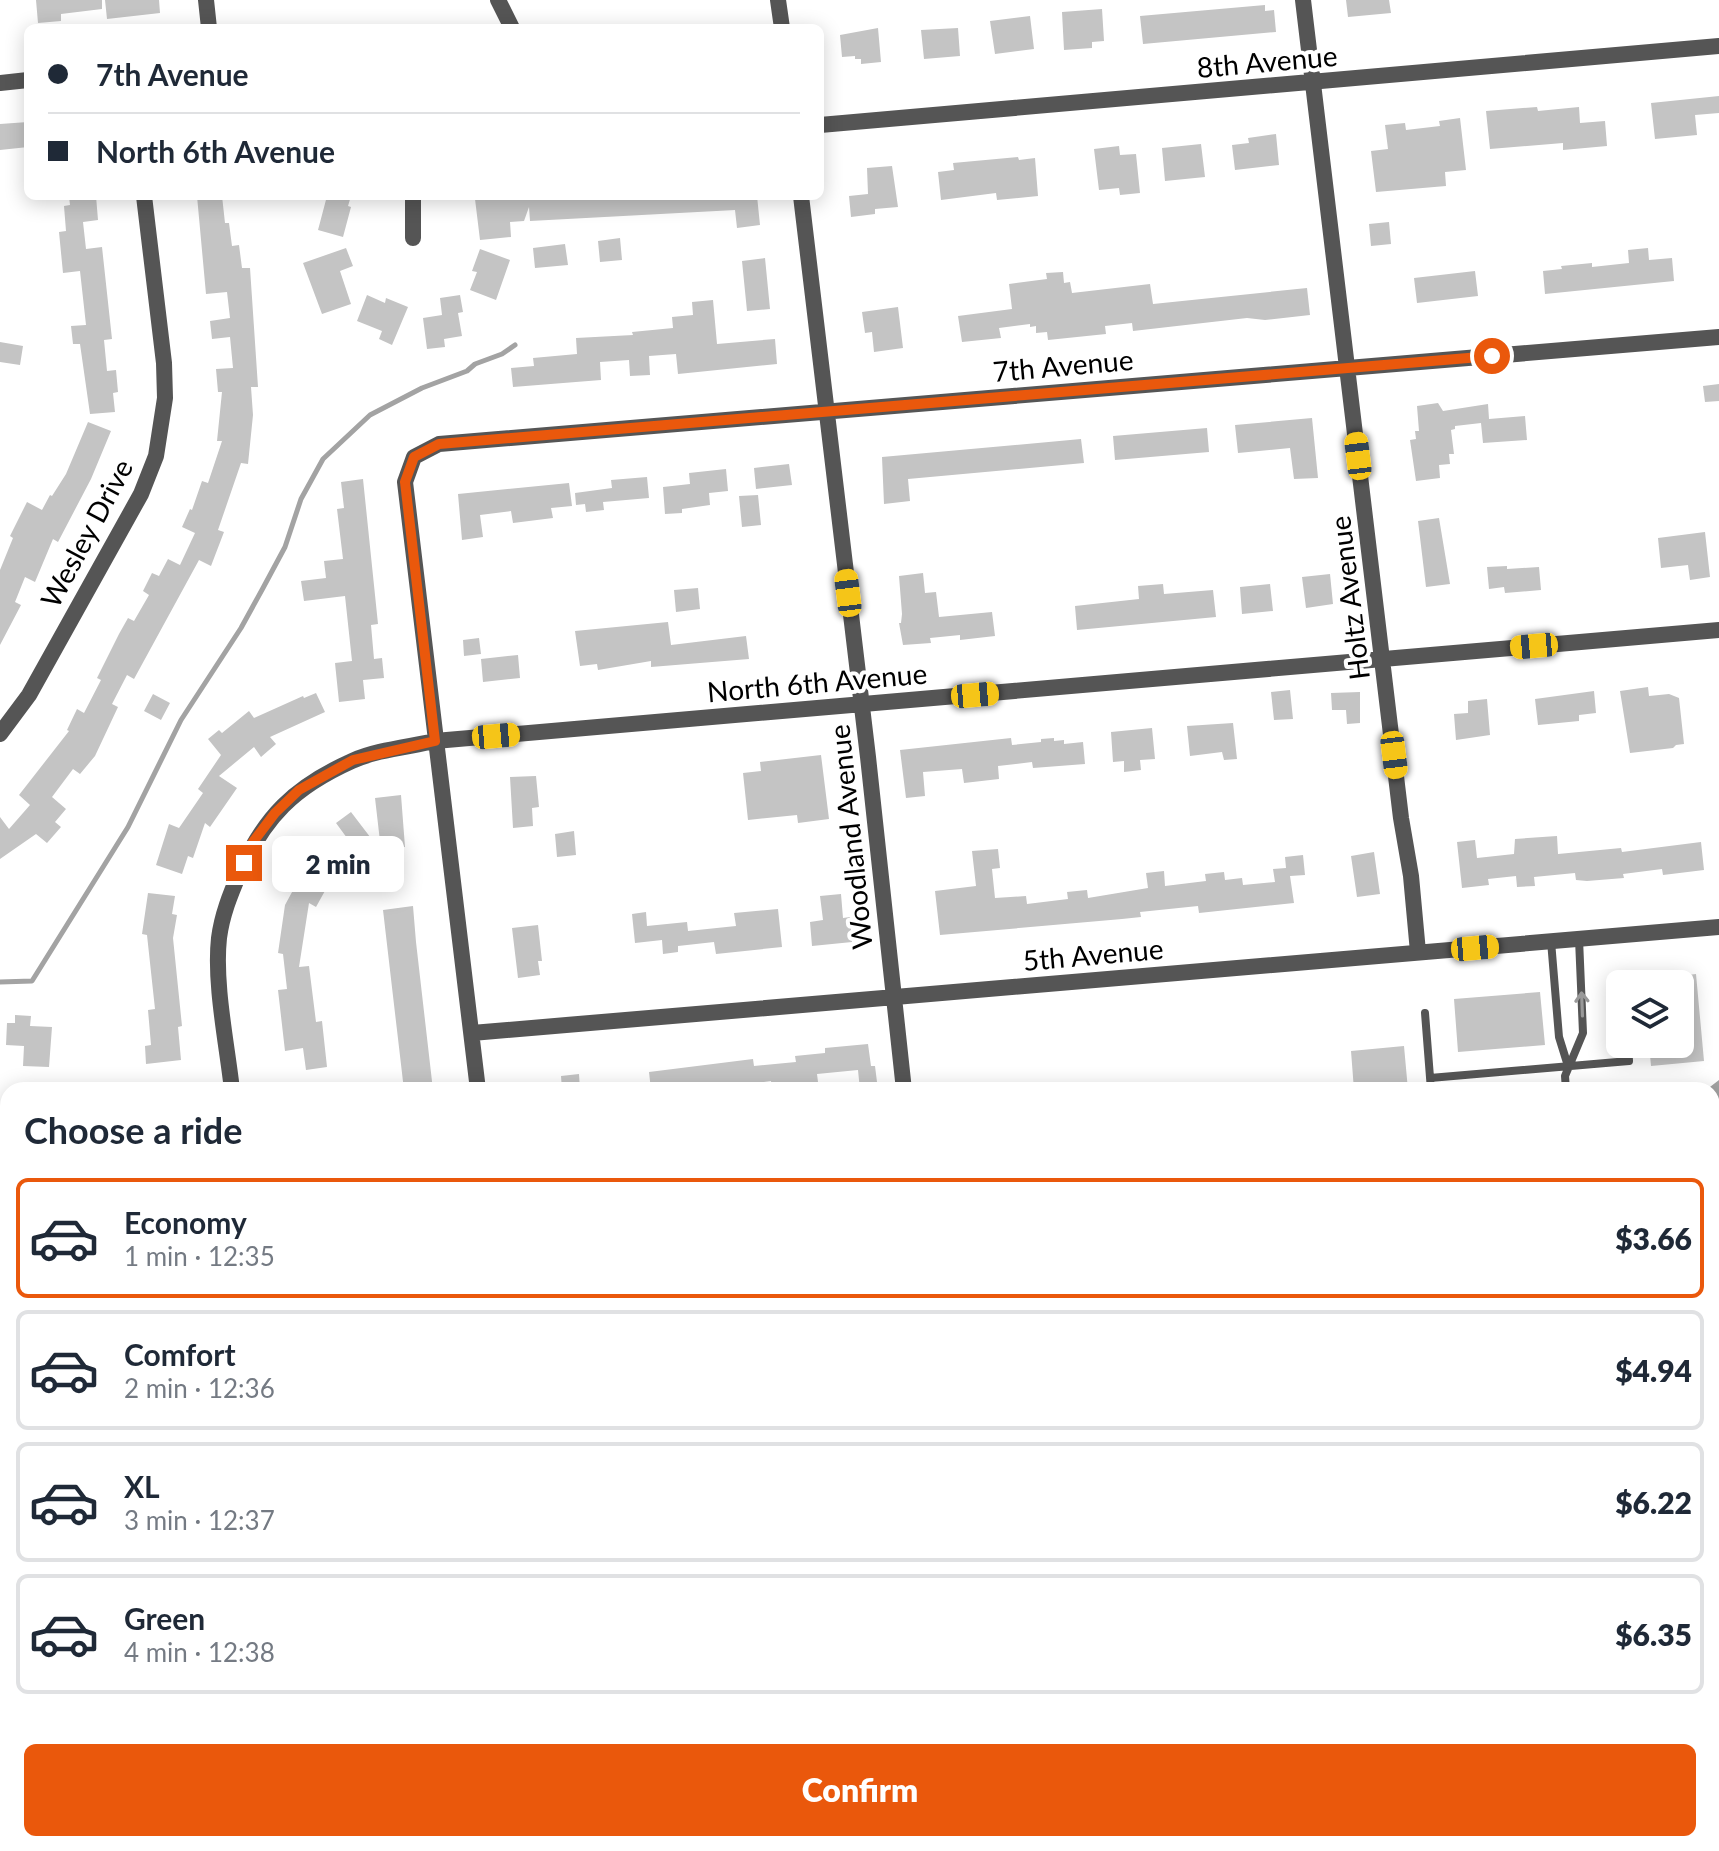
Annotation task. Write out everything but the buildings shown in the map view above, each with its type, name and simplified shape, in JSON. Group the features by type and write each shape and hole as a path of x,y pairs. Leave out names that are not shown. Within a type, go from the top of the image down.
{"street":[{"path":"206,0 209,24"},
{"path":"498,0 510,24"},
{"path":"778,0 781,24"},
{"name":"Holtz Avenue","path":"1303,0 1418,952"},
{"name":"8th Avenue","path":"824,125 1719,46"},
{"path":"0,83 24,80"},
{"name":"Wesley Drive","path":"0,734 29,695 141,494 156,456 165,398 164,363 144,200"},
{"path":"413,200 413,238"},
{"name":"Woodland Avenue","path":"801,200 903,1082"},
{"name":"7th Avenue","path":"435,741 405,482 414,457 439,444 1719,337"},
{"name":"North 6th Avenue","path":"231,1082 219,969 219,938 226,904 253,842 275,813 299,790 353,760 435,741 1719,630"},
{"path":"435,741 477,1082"},
{"name":"5th Avenue","path":"472,1033 1719,927"}],"lane":[{"path":"1565,1082 1565,1076 1583,1033 1579,939"},
{"path":"1551,941 1559,1037 1569,1066"},
{"path":"1425,1013 1430,1082"},
{"path":"1430,1078 1629,1061 1629,1058"}],"waterway":[{"path":"0,982 32,981 128,827 181,720 241,628 285,547 301,499 323,459 370,415 422,388 467,371 515,345"}],"route":[{"path":"244,863 253,842 275,813 299,790 353,760 435,741 405,482 414,457 439,444 1492,356"}]}
